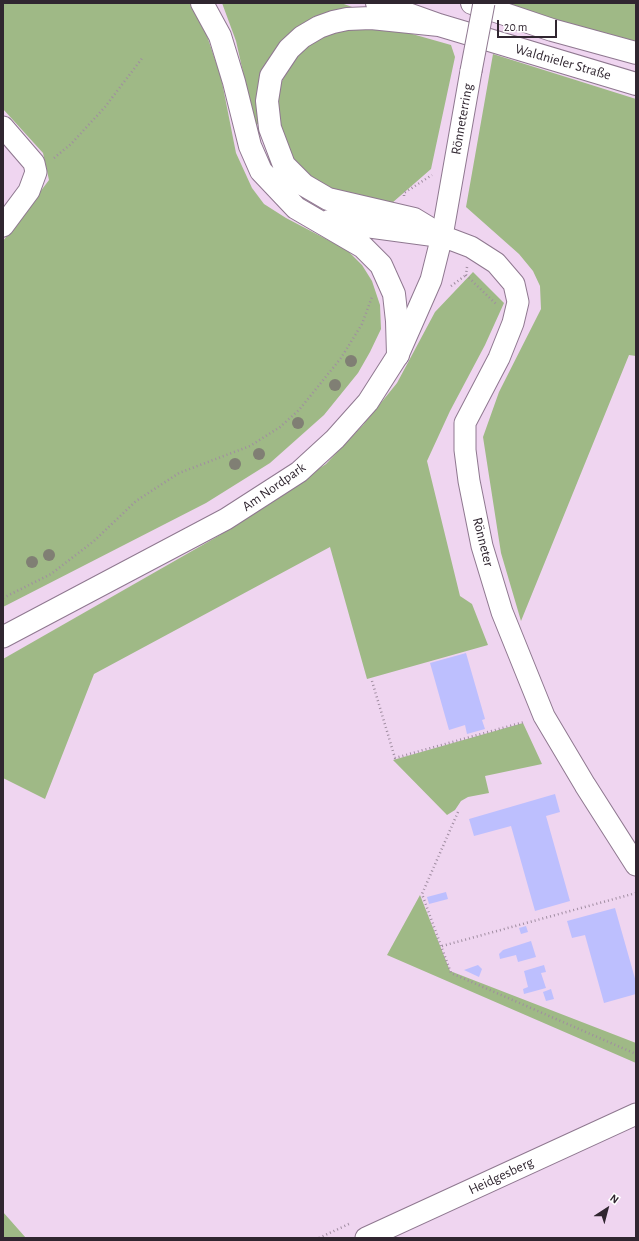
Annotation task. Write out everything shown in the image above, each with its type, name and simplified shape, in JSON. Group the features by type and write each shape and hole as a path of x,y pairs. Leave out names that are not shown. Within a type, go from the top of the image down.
{"highway":[{"path":"202,3 220,36 234,82 250,146 261,172 296,208 363,247 381,265 388,277 395,301 398,356"},
{"name":"Waldnieler Straße","path":"377,3 439,25 636,84"},
{"name":"Waldnieler Straße","path":"472,3 552,30 636,53"},
{"path":"439,25 371,18 333,22 302,37 290,49 271,76 267,101 270,128 284,165 304,185 328,199 404,215 414,219 442,236"},
{"path":"316,219 442,236"}],"street":[{"name":"Rönneterring","path":"442,236 484,3"},
{"path":"3,128 34,163 36,172 29,191 3,226"},
{"name":"Rönneter","path":"442,236 471,248 496,264 505,272 514,284 518,302 513,323 499,358 465,423 465,450 469,481 482,546 502,612 544,716 585,785 636,865"},
{"name":"Am Nordpark","path":"3,637 226,519 299,472 335,439 368,402 398,356 431,280 442,236"},
{"name":"Heidgesberg","path":"366,1238 636,1114"}],"path":[{"path":"36,172 71,144 105,107 143,57"},
{"path":"404,215 404,194 434,174"},
{"path":"471,248 466,275 497,305"},
{"path":"3,598 50,574 94,541 136,501 179,473 250,446 280,427 299,410 341,358 362,324 374,290 388,277"},
{"path":"372,681 395,758 544,716"},
{"path":"458,812 422,894 452,973 636,1054"},
{"path":"442,946 636,893"}],"green space":[{"path":"3,3 190,3 207,36 221,77 236,153 252,188 264,204 286,218 347,250 362,265 372,281 380,305 381,329 358,373 324,415 270,463 206,503 3,607 3,241 49,180 43,153 3,109"},
{"path":"222,3 341,3 355,8 297,36 262,123 255,125 236,41"},
{"path":"507,3 636,3 636,43 507,6"},
{"path":"384,26 451,45 455,57 431,169 392,203 323,189 288,156 277,114 280,85 295,56 325,31"},
{"path":"493,54 636,99 636,356 629,355 521,621 501,553 483,437 499,392 541,309 540,286 533,271 519,254 466,207"},
{"path":"473,272 504,303 485,345 450,411 427,461 460,596 472,604 488,645 367,679 330,547 94,674 45,799 3,778 3,659 220,535 326,464 363,425 397,383 435,312"},
{"path":"523,723 542,764 485,776 489,793 468,797 461,801 455,810 447,815 393,760"},
{"path":"420,895 450,971 636,1043 636,1063 387,955"},
{"path":"3,1212 26,1238 3,1238"}],"building":[{"path":"466,653 485,719 482,720 485,729 467,734 465,725 449,730 430,663"},
{"path":"555,794 560,812 546,816 570,901 535,911 511,826 474,836 469,819"},
{"path":"446,892 448,899 429,904 427,897"},
{"path":"615,908 636,982 636,994 604,1003 585,935 572,938 567,921"},
{"path":"526,926 528,932 521,934 519,928"},
{"path":"531,941 536,957 518,962 516,955 500,959 499,954 503,950"},
{"path":"478,965 482,969 479,977 464,970"},
{"path":"544,965 546,972 541,973 546,988 524,994 523,989 528,987 524,971"},
{"path":"551,989 554,999 546,1001 543,992"}]}
